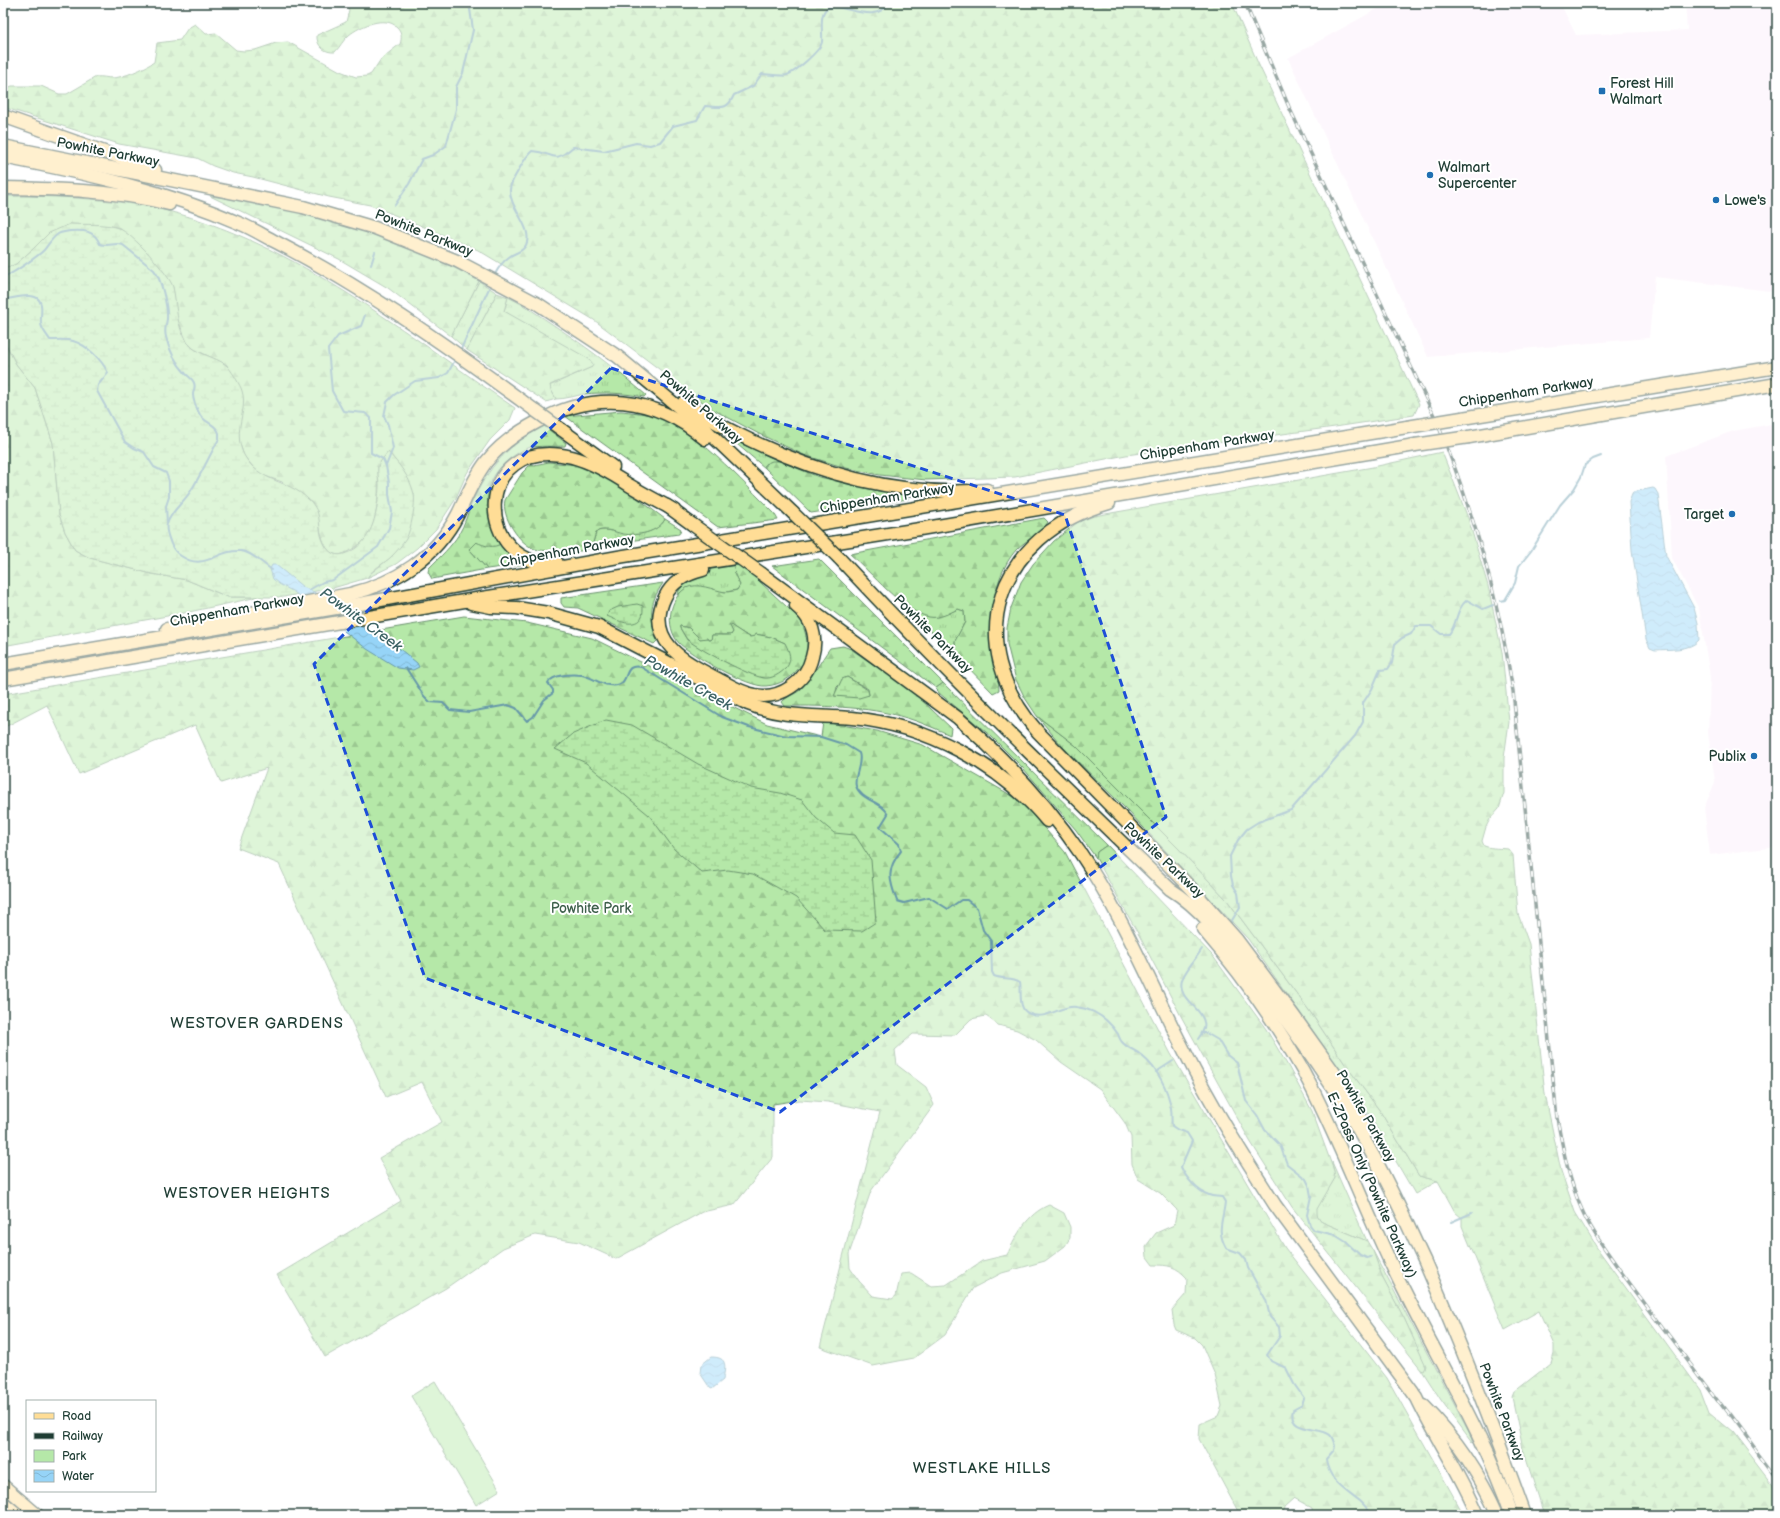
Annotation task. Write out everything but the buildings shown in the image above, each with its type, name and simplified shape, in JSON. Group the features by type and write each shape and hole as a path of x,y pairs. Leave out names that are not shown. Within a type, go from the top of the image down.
{"highway":[{"path":"3,116 149,168 233,191"},
{"name":"Powhite Parkway","path":"3,146 233,191 303,207 375,228 472,268 511,288 576,327 617,356 687,414 835,559 877,598 1055,778 1170,889 1186,899 1208,922 1296,1033 1327,1079 1372,1152 1411,1232 1442,1302 1480,1395 1525,1515"},
{"name":"Powhite Parkway","path":"3,157 107,178 172,198 240,223 329,270 478,368 939,703 976,734 1004,760 1044,806 1081,855 1108,899 1138,956 1202,1085 1275,1205 1416,1398 1432,1429 1462,1480 1478,1515"},
{"path":"3,188 53,189 134,197 240,223"},
{"path":"617,356 695,410 729,430 794,460 820,469 875,483 930,490 983,490 1099,473 1202,461"},
{"name":"Chippenham Parkway","path":"3,664 304,614 618,557 1775,366"},
{"name":"Chippenham Parkway","path":"3,679 1206,481 1777,384"},
{"path":"80,651 140,634 356,593 380,585 407,571 439,543 449,529 478,474 487,461 500,448 529,426 551,414 583,404 614,401 631,403 649,407 673,417 709,443 789,513"},
{"path":"618,557 590,557 546,563 535,561 520,553 506,540 497,522 494,501 497,488 502,478 512,467 529,458 547,455 572,457 605,469 674,510"},
{"path":"1206,481 1147,496 1112,502 1087,510 1068,518 1037,540 1014,568 1001,598 996,628 997,647 1001,667 1012,696 1032,725 1203,901 1251,958 1348,1092 1358,1110 1372,1152"},
{"path":"763,575 806,616 812,627 815,641 812,661 803,676 786,690 766,696 749,694 740,690 674,653 666,642 661,630 661,606 666,594 672,586 688,574 760,561 800,548"},
{"path":"466,602 491,607 516,608 548,613 599,627 748,704 761,709 791,715 854,718 880,722 924,736 959,751 1001,778 1029,802 1044,818 1072,854 1113,924 1138,956"},
{"name":"E-ZPass Only (Powhite Parkway)","path":"1170,889 1213,940 1258,999 1303,1072 1336,1140 1394,1272 1485,1448 1512,1515"},
{"path":"1416,1398 1446,1429 1461,1449 1480,1480 1498,1515"}],"main road":[{"path":"3,1485 38,1515"},
{"path":"3,1502 19,1515"}],"highlighted area":[{"path":"611,368 1065,515 1166,817 780,1112 425,978 314,664"}],"shaded area":[{"path":"1388,3 1560,3 1576,35 1687,30 1685,3 1777,3 1777,292 1655,277 1649,338 1428,357 1288,58"},
{"path":"1777,423 1777,847 1710,855 1704,808 1715,782 1708,733 1710,677 1699,609 1672,558 1666,456 1733,431"}],"green space":[{"path":"346,3 1232,3 1257,61 1419,404 1414,415 1126,455 1015,477 926,480 880,475 846,468 804,455 759,434 712,409 594,320 478,250 429,229 370,205 329,197 233,173 213,166 197,158 119,144 3,107 3,90 12,86 41,86 59,94 67,94 96,77 117,78 140,70 154,62 157,43 180,40 188,28 195,24 206,34 216,33 236,50 255,50 276,43 288,42 340,71 356,77 367,76 371,74 381,59 400,44 401,33 397,27 392,24 386,22 373,23 359,28 349,35 335,52 325,50 318,42 317,35 346,22 349,10"},
{"path":"3,196 86,199 127,203 168,211 215,226 261,245 306,268 349,294 392,322 515,408 510,420 490,440 467,473 455,500 436,529 417,548 396,564 367,578 392,556 414,494 403,472 388,452 378,466 376,511 372,528 368,536 359,545 349,551 340,555 333,554 328,550 324,543 317,511 282,482 262,475 244,456 239,441 238,430 243,404 227,365 194,349 187,342 177,318 173,287 120,228 111,226 70,224 33,249 16,264 3,270"},
{"path":"210,196 280,208 349,226 415,250 479,281 451,336 388,288 339,259"},
{"path":"70,224 113,226 118,228 124,231 140,245 158,264 173,287 179,322 183,336 187,342 200,353 217,359 226,365 232,372 241,388 243,404 239,437 244,455 250,464 258,471 292,488 310,501 318,514 323,542 330,552 339,555 350,552 362,542 367,535 374,520 378,502 378,467 388,452 407,476 414,494 413,516 408,535 392,556 372,571 367,578 333,588 283,597 228,597 187,580 152,574 90,558 75,550 65,532 59,514 53,443 35,388 16,364 3,338 3,270 16,264 49,233"},
{"path":"479,281 497,293 467,350 451,336"},
{"path":"497,293 508,297 504,311 589,359 593,364 592,367 550,385 556,399 546,402 467,350"},
{"path":"508,297 579,342 646,395 644,397 614,393 592,393 556,399 549,386 592,367 504,311"},
{"path":"3,338 16,364 35,388 53,443 59,514 65,532 75,550 90,558 152,574 187,580 228,597 258,597 189,612 3,646"},
{"path":"621,411 651,415 667,421 684,431 717,456 774,513 778,520 718,527 565,416"},
{"path":"544,426 566,443 565,446 525,449 507,461 498,470 492,480 488,500 489,511 496,532 502,543 496,546 489,546 476,542 469,549 487,569 432,579 428,572 429,568 456,539 465,522 478,490 492,468 510,448"},
{"path":"731,439 779,461 765,464 765,468"},
{"path":"1442,452 1468,518 1488,586 1502,652 1509,722 1504,758 1504,793 1499,809 1490,819 1486,827 1482,841 1484,846 1508,849 1513,855 1518,914 1529,944 1545,1094 1561,1171 1575,1212 1597,1248 1700,1390 1709,1414 1732,1433 1777,1492 1777,1515 1544,1515 1523,1449 1512,1397 1514,1392 1551,1363 1554,1353 1554,1345 1539,1311 1505,1330 1462,1226 1462,1218 1455,1212 1438,1181 1419,1176 1380,1111 1345,1064 1311,1013 1227,900 1179,849 1075,745 1037,716 1025,698 1016,680 1007,644 1007,628 1011,608 1021,582 1033,564 1054,541 1078,522 1094,516 1373,467"},
{"path":"772,461 779,461 819,477 907,495 908,499 811,513 765,468 765,464"},
{"path":"549,462 585,466 613,480 665,519 657,528 641,534 629,535 606,530 596,532 592,546 583,551 550,551 535,549 517,536 512,529 504,506 505,500 522,473 529,466"},
{"path":"1044,518 1048,522 1042,530 1020,546 1007,562 996,590 992,621 992,636 995,669 999,690 993,693 956,655 955,641 965,622 964,611 958,609 937,617 929,617 919,613 898,599 850,554"},
{"path":"665,519 681,529 679,534 592,546 596,532 608,530 630,534 646,533 659,526"},
{"path":"476,542 502,543 525,564 487,569 469,549"},
{"path":"733,557 735,575 740,585 737,590 726,592 687,588 677,595 686,581 693,576 709,567"},
{"path":"733,557 800,619 803,625 807,643 804,662 789,678 781,682 766,686 747,682 720,670 694,655 678,642 674,636 670,621 671,613 680,593 691,586 706,587 725,592 737,590 740,585 735,575","holes":["730,625 750,637 755,636 755,634 771,637 785,643 747,672 687,640 680,626 689,628 700,639 711,640 712,635 731,635 733,632"]},
{"path":"819,559 943,683 936,688 772,566"},
{"path":"663,583 653,604 652,617 657,641 654,644 578,608 564,607 561,603 561,598"},
{"path":"637,604 643,606 643,613 639,620 635,622 626,623 607,616 609,611 618,607"},
{"path":"906,607 926,616 932,617 950,613 958,609 964,611 965,622 955,641 956,655"},
{"name":"Powhite Park","path":"464,616 527,623 592,638 767,724 821,737 823,722 877,731 923,745 1021,801 1065,852 1171,1054 1285,1248 1387,1378 1464,1515 1313,1515 1312,1508 1294,1498 1284,1507 1283,1515 1240,1515 1199,1439 1200,1424 1218,1416 1222,1406 1215,1375 1202,1345 1195,1338 1176,1330 1174,1325 1172,1310 1186,1294 1187,1278 1172,1267 1153,1265 1147,1257 1146,1246 1156,1233 1174,1225 1177,1210 1160,1193 1138,1179 1132,1164 1131,1137 1125,1123 1100,1089 1061,1062 1036,1040 1017,1030 998,1025 986,1016 971,1019 955,1035 913,1034 895,1050 897,1065 926,1087 934,1105 871,1191 849,1254 850,1268 859,1281 873,1296 892,1299 896,1296 901,1274 911,1273 931,1286 946,1285 982,1261 1007,1255 1019,1232 1029,1219 1041,1209 1049,1205 1064,1213 1070,1227 1070,1238 1065,1246 1045,1261 1002,1273 973,1288 945,1335 914,1358 873,1366 820,1347 880,1112 828,1102 800,1100 773,1104 773,1157 734,1205 702,1212 616,1259 579,1242 535,1235 503,1248 446,1288 325,1357 277,1275 401,1201 379,1158 442,1122 422,1082 386,1097 279,864 238,848 267,768 221,783 195,725 79,774 47,705 3,728 3,694"},
{"path":"729,624 750,637 755,636 755,634 771,637 785,643 790,659 786,668 779,674 770,678 764,678 748,673 695,645 685,637 680,628 680,626 689,628 700,639 707,638 708,640 711,640 712,635 731,635 733,632"},
{"path":"843,646 851,649 913,692 951,728 950,735 916,721 884,712 851,708 785,706 782,702 800,690 830,648","holes":["847,677 868,689 869,695 835,696 837,687"]},
{"path":"847,677 868,690 869,695 859,698 834,696 842,679"},
{"path":"943,683 1107,845 1097,852 1096,858 1076,830 1023,768 992,737 939,693 936,688"},
{"path":"1037,716 1075,745 1179,849 1227,900 1311,1013 1345,1064 1380,1111 1419,1176 1438,1181 1415,1194 1355,1091 1248,939 1128,811 1063,747"},
{"path":"606,720 632,725 698,764 751,788 780,793 802,800 816,818 834,833 855,835 871,860 876,922 862,931 825,930 796,898 753,874 728,870 702,873 674,849 649,815 586,763 555,749 573,734"},
{"path":"1107,845 1212,955 1266,1029 1312,1111 1334,1171 1335,1178 1317,1209 1317,1215 1322,1222 1367,1241 1373,1251 1383,1279 1404,1318 1426,1366 1424,1370 1421,1369 1292,1207 1250,1141 1096,858 1097,852"},
{"path":"1332,1162 1367,1241 1322,1222 1317,1215 1316,1209 1335,1178"},
{"path":"1373,1251 1472,1438 1472,1442 1441,1400 1421,1369 1424,1369 1425,1366 1404,1318 1383,1279"},
{"path":"435,1381 500,1490 476,1505 411,1396"}],"water":[{"path":"1653,488 1658,494 1666,556 1694,608 1698,623 1699,640 1695,644 1685,648 1655,650 1650,648 1646,639 1632,550 1629,502 1633,492"},
{"path":"272,565 276,565 303,587 314,592 369,632 384,636 417,663 419,667 413,670 398,668 367,649 294,592 273,579 270,569"},
{"path":"711,1357 721,1359 725,1367 723,1380 712,1389 700,1373 701,1365"}],"waterway":[{"path":"494,276 504,261 511,255 522,250 526,245 528,238 527,232 513,204 510,190 514,178 524,160 532,151 545,153 556,157 561,156 573,147 604,151 636,143 650,145 660,142 673,126 697,120 705,106 726,106 729,104 734,95 753,86 762,74 784,76 801,66 817,50 822,42 823,16 826,9 832,7 857,12 875,13 882,10 888,3"},
{"path":"395,205 409,184 422,159 433,155 446,146 456,109 456,87 463,73 473,30 470,9"},
{"name":"Powhite Creek","path":"3,277 17,270 36,257 58,234 70,231 84,231 92,233 98,239 100,244 123,245 154,270 159,279 165,300 167,314 165,332 169,347 180,366 192,379 195,386 193,397 200,415 218,430 219,433 219,439 194,486 169,519 166,529 171,544 178,554 189,560 197,562 204,561 225,553 241,551 253,556 272,570"},
{"path":"371,265 375,252"},
{"path":"460,351 491,284"},
{"name":"Powhite Creek","path":"3,296 7,299 21,296 35,297 38,299 41,305 41,325 50,340 67,340 78,343 89,349 102,363 108,373 98,385 97,391 125,442 144,452 154,467 166,473 169,481 169,497 166,506 167,523"},
{"path":"309,590 323,582 333,580 378,547 389,528 392,512 389,483 386,466 383,459 371,453 371,418 365,413 343,411 332,391 328,349 338,336 361,326 365,315"},
{"path":"386,466 393,448 388,425 384,416 387,402 394,395 415,381 439,378 448,373 456,358"},
{"path":"1501,601 1505,600 1515,583 1519,566 1531,551 1560,505 1574,489 1581,477 1585,465 1593,459 1601,456"},
{"path":"1231,922 1240,907 1238,893 1233,885 1231,876 1230,856 1238,840 1247,829 1258,822 1291,810 1355,736 1363,722 1363,703 1372,689 1380,670 1388,669 1392,663 1395,644 1402,638 1411,634 1416,626 1431,626 1441,634 1449,634 1452,630 1460,608 1467,600 1483,609 1493,605"},
{"name":"Powhite Creek","path":"406,668 424,696 430,702 443,703 450,710 469,712 508,705 516,708 527,721 533,717 544,700 553,693 553,690 548,683 550,680 558,676 582,675 605,684 617,685 624,680 630,668 641,667 722,717 749,727 786,736 821,737 846,745 859,753 860,762 855,782 856,786 862,795 881,806 888,814 880,827 899,844 901,851 893,863 890,875 897,901 904,903 929,897 948,909 961,900 967,900 977,908 983,930 991,941 992,972 994,976 1014,979 1020,982 1021,1000 1023,1009 1026,1012 1036,1016 1042,1016 1070,1007 1083,1008 1095,1012 1110,1024 1124,1044 1142,1056 1157,1073 1170,1101 1172,1126 1187,1133 1192,1141 1181,1167 1189,1180 1200,1190 1211,1196 1222,1197 1225,1202 1221,1225 1221,1236 1223,1242 1226,1248 1240,1253 1246,1260 1248,1268 1266,1300 1270,1317 1279,1327 1280,1336 1267,1355 1271,1361 1286,1368 1294,1384 1304,1398 1302,1405 1293,1410 1292,1418 1295,1423 1300,1426 1326,1432 1331,1436 1335,1446 1334,1450 1326,1459 1330,1473 1343,1488 1362,1503 1373,1515"},
{"path":"1198,1039 1204,1029 1204,1022 1202,1016 1186,998 1181,987 1185,973 1202,949"},
{"path":"1202,1033 1206,1033 1218,1040 1227,1055 1237,1063 1246,1101 1257,1115 1265,1130 1280,1145 1287,1164 1306,1179 1311,1196 1307,1215 1310,1225 1314,1230 1335,1235 1346,1242 1360,1255 1367,1258 1371,1257"},
{"path":"1156,1072 1173,1061"},
{"path":"1451,1222 1472,1213"},
{"name":"Powhite Creek","path":"1378,1515 1384,1515"}],"railway":[{"path":"1245,3 1289,107 1437,422 1462,488 1483,554 1500,621 1513,691 1557,1118 1573,1188 1590,1225 1619,1269 1777,1480"}],"place":[{"name":"Forest Hill Walmart","path":"1602,91"},
{"name":"Walmart Supercenter","path":"1430,175"},
{"name":"Lowe's","path":"1716,200"},
{"name":"Target","path":"1732,514"},
{"name":"Publix","path":"1754,756"}],"district":[{"name":"WESTOVER GARDENS","path":"257,1023"},
{"name":"WESTOVER HEIGHTS","path":"247,1193"},
{"name":"WESTLAKE HILLS","path":"982,1468"}]}
